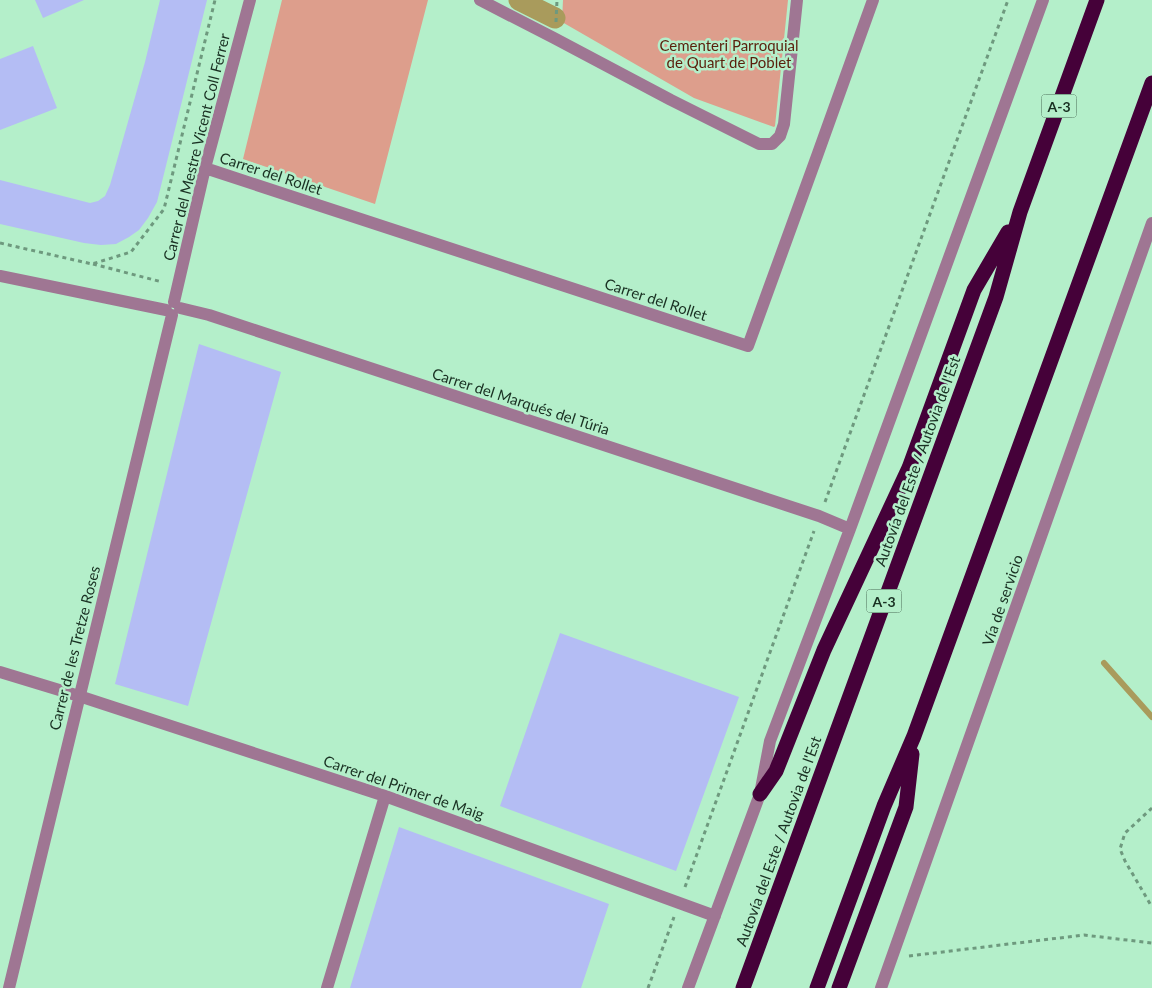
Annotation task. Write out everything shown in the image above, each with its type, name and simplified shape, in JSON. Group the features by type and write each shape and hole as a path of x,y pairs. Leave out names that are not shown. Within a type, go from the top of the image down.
{"highway":[{"name":"Autovía del Este / Autovia de l'Est","path":"743,988 996,297 1020,212 1097,0"},
{"path":"818,988 884,806 914,736 1152,83"},
{"path":"760,794 776,771 824,650 909,468 974,290 1020,212"},
{"path":"839,988 906,807 914,736"}],"street":[{"name":"Carrer del Mestre Vicent Coll Ferrer","path":"173,309 205,168 250,0"},
{"path":"480,0 670,100 759,144 772,144 780,136 784,124 797,0"},
{"name":"Carrer del Rollet","path":"205,168 748,346 873,0"},
{"path":"688,988 760,794 770,741 850,529 1043,0"},
{"name":"Vía de servicio","path":"881,988 1152,224"},
{"name":"Carrer del Marqués del Túria","path":"0,276 209,315 820,516 850,529"},
{"name":"Carrer de les Tretze Roses","path":"9,988 173,309"},
{"name":"Carrer del Primer de Maig","path":"0,672 385,796 714,916"},
{"path":"327,988 385,796"}],"path":[{"path":"92,264 131,252 164,209 215,0"},
{"path":"686,883 1008,0"},
{"path":"0,243 177,286"},
{"path":"1152,808 1125,833 1120,850 1152,907"},
{"path":"648,988 672,921"},
{"path":"892,958 1084,935 1152,943"}],"green space":[{"path":"282,0 428,0 375,204 243,159"},
{"name":"Cementeri Parroquial de Quart de Poblet","path":"563,0 788,0 775,126 694,98 562,22"}],"building":[{"path":"35,0 84,0 43,18"},
{"path":"160,0 207,0 157,202 148,218 139,230 129,237 116,244 101,245 84,243 0,224 0,180 90,203 98,201 105,196 110,185 145,62"},
{"path":"33,46 57,108 0,130 0,59"},
{"path":"199,344 281,372 188,706 115,684"},
{"path":"560,633 739,697 676,871 500,806"},
{"path":"399,827 609,904 581,988 350,988"}],"waterway":[{"path":"519,0 555,18"},
{"path":"1104,663 1152,717"}]}
